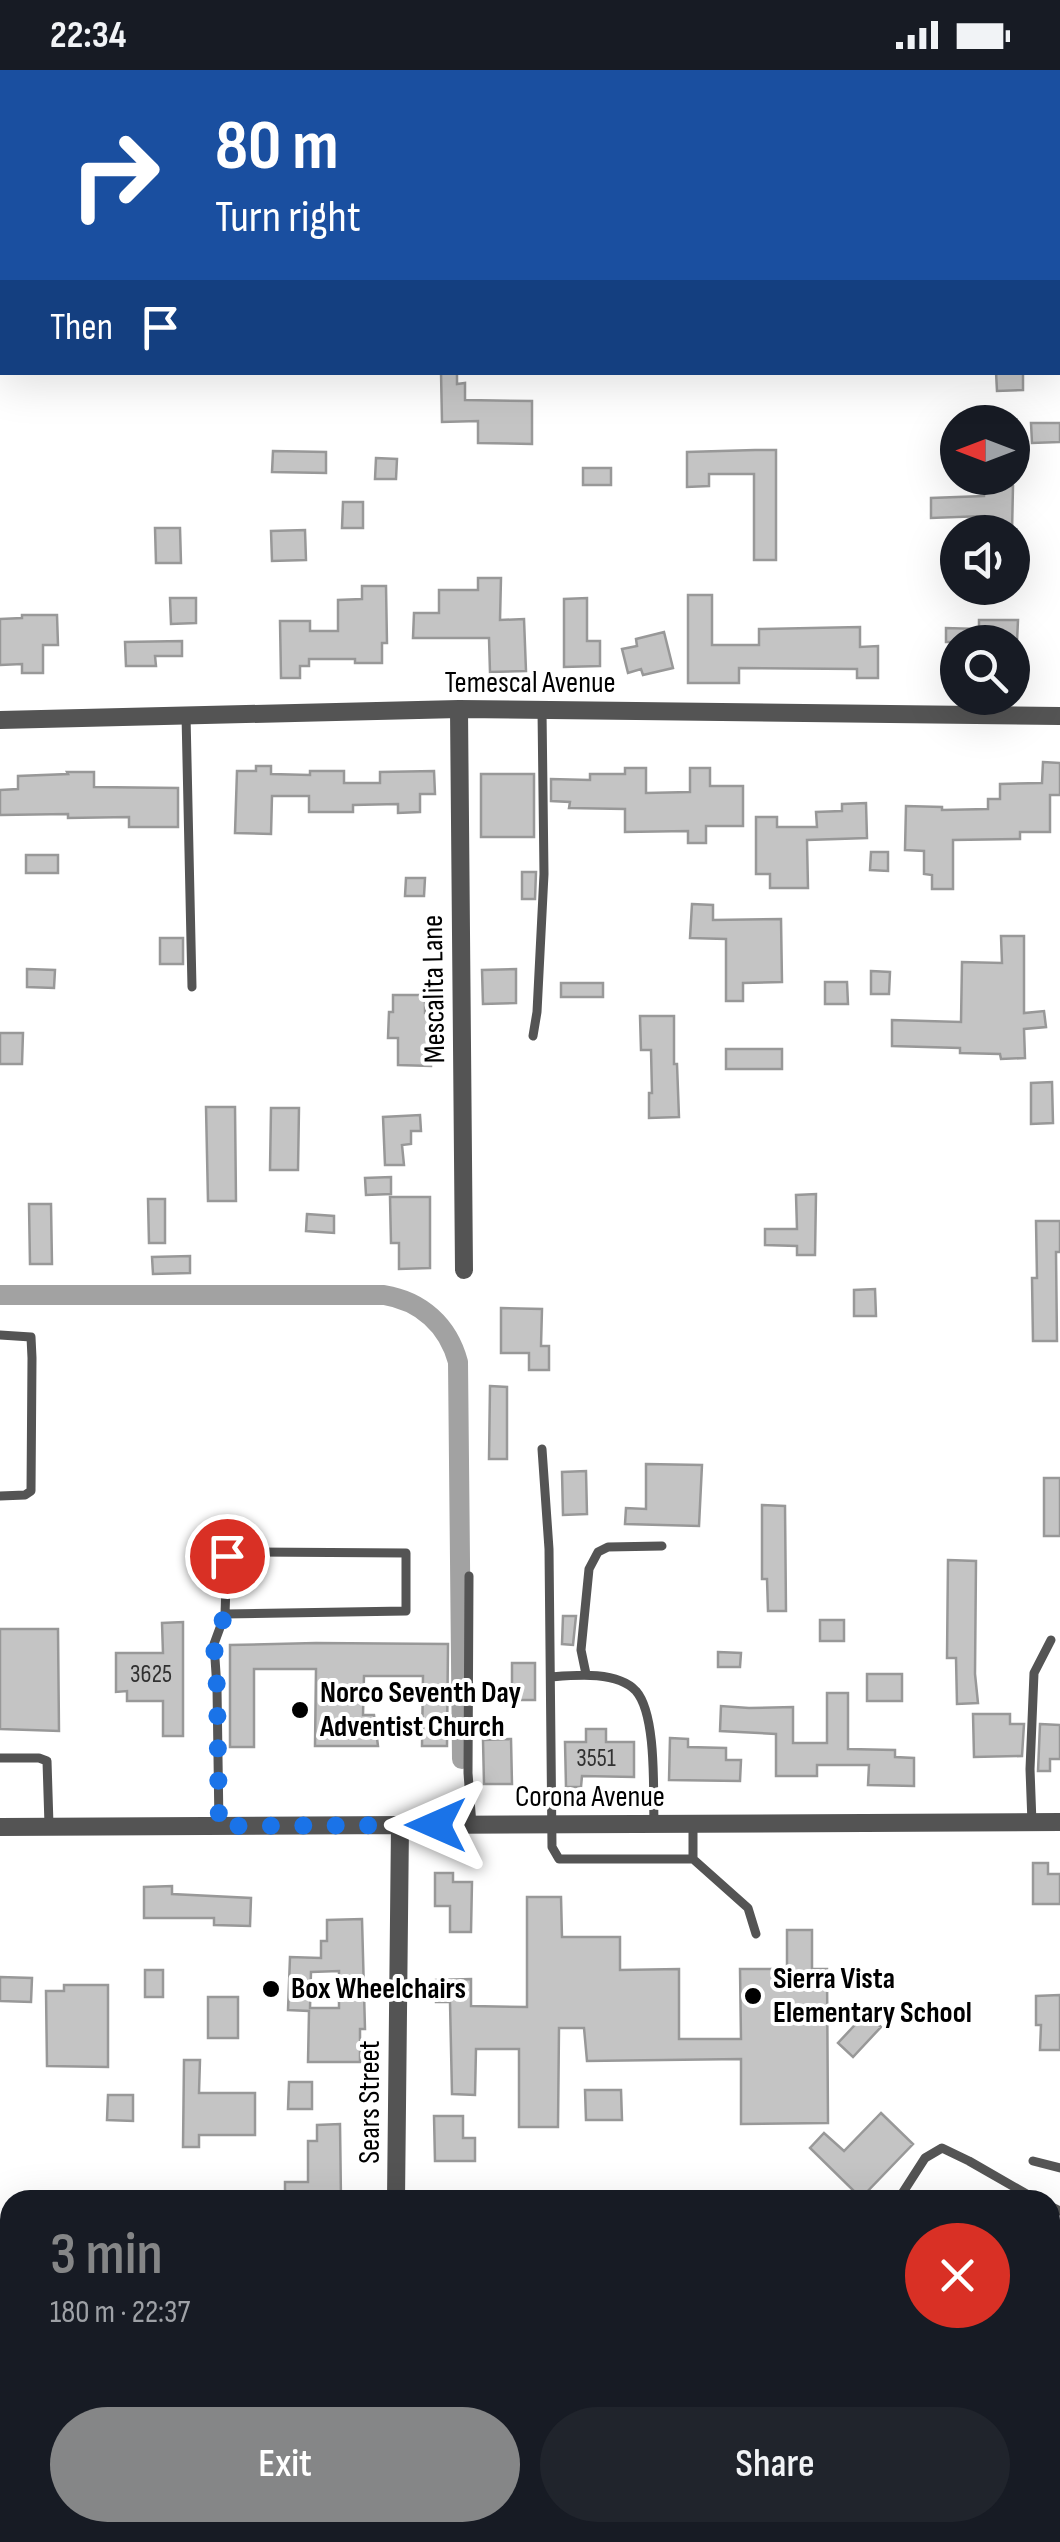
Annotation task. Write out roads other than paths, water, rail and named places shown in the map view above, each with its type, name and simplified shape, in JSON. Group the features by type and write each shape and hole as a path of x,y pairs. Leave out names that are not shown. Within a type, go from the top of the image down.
{"street":[{"name":"Temescal Avenue","path":"0,720 459,708 1060,716"},
{"name":"Mescalita Lane","path":"459,708 464,1270"},
{"name":"Corona Avenue","path":"0,1827 1060,1822"},
{"name":"Sears Street","path":"396,2190 400,1825"}],"lane":[{"path":"533,1036 544,842 542,710"},
{"path":"186,716 192,988"},
{"path":"0,1335 31,1337 32,1358 30,1491 25,1495 0,1496"},
{"path":"542,1449 549,1549 552,1847 560,1858 693,1860 748,1908 756,1934"},
{"path":"586,1674 581,1650 589,1569 598,1552 608,1547 662,1546"},
{"path":"219,1826 214,1644 225,1614 227,1556 254,1552 406,1553 406,1611 225,1614"},
{"path":"469,1576 468,1772 472,1824"},
{"path":"1032,1822 1034,1673 1051,1640"},
{"path":"552,1677 586,1674 614,1679 636,1691 649,1718 654,1824"},
{"path":"0,1758 47,1761 49,1827"},
{"path":"693,1824 693,1860"},
{"path":"904,2190 925,2158 942,2148 1020,2190"},
{"path":"1033,2161 1060,2168"}],"waterway":[{"path":"0,1295 384,1295 421,1309 440,1326 458,1362 462,1759"}],"place":[{"name":"Norco Seventh Day Adventist Church","path":"300,1710"},
{"name":"Box Wheelchairs","path":"271,1989"},
{"name":"Sierra Vista Elementary School","path":"753,1996"}]}
